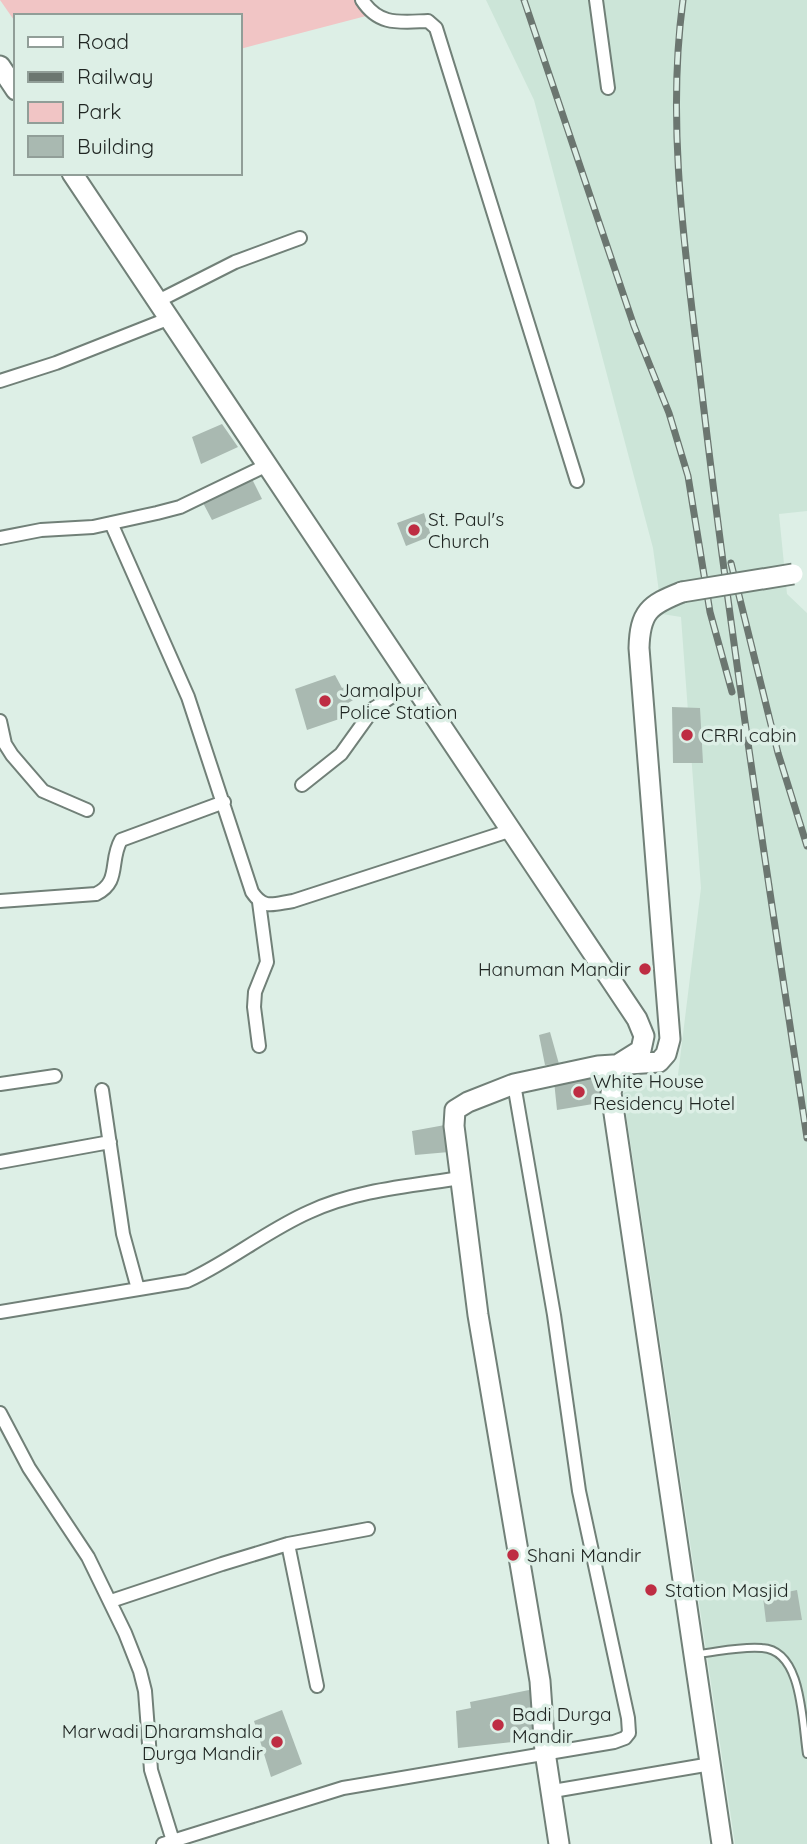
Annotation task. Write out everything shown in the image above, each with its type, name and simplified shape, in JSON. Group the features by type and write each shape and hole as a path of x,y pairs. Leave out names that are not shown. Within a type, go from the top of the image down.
{"main road":[{"path":"0,66 14,87"},
{"path":"73,175 512,830 636,1019 644,1036 641,1050 617,1065 611,1093 722,1844"},
{"path":"559,1844 545,1752 540,1681 478,1315 454,1126 455,1110 514,1084 598,1066 659,1062 666,1054 670,1039 639,626 646,613 661,600 682,592 800,573"},
{"path":"636,1019 668,1021"}],"street":[{"path":"362,0 370,12 382,19 400,22 428,20 436,28 577,481"},
{"path":"596,0 608,88"},
{"path":"158,301 235,262 300,238"},
{"path":"0,381 56,363 170,318"},
{"path":"0,538 41,530 93,527 180,507 267,465"},
{"path":"111,523 188,697 252,892 259,902 267,962 255,992 254,1007 260,1046"},
{"path":"302,785 341,754 374,708 413,683"},
{"path":"0,721 5,744 44,791 87,810"},
{"path":"0,901 96,894 106,889 112,880 115,850 121,840 223,802"},
{"path":"259,902 267,905 293,901 512,830"},
{"path":"0,1084 55,1076"},
{"path":"0,1413 29,1468 88,1557 111,1601 140,1671 145,1691 151,1770 174,1842 343,1788 625,1738 629,1732 628,1717 579,1491 554,1315 514,1084"},
{"path":"102,1090 123,1234 138,1289"},
{"path":"0,1162 110,1142"},
{"path":"0,1312 187,1281 307,1213 332,1203 355,1196 461,1178"},
{"path":"111,1601 288,1544 368,1529"},
{"path":"288,1544 317,1686"},
{"path":"553,1791 711,1763"}],"lane":[{"path":"694,1654 763,1647 778,1653 788,1662 795,1676 807,1754"}],"shaded area":[{"path":"486,0 807,0 807,511 779,514 787,594 807,613 807,1844 735,1844 623,1093 678,1075 701,888 681,617 662,614 653,548 534,100"}],"green space":[{"path":"0,0 359,0 366,16 242,48 242,14 14,14 14,20"}],"building":[{"path":"222,424 238,447 201,464 192,437"},
{"path":"252,479 262,499 212,520 202,501"},
{"name":"St. Paul's Church","path":"424,513 431,536 406,546 397,523"},
{"name":"Jamalpur Police Station","path":"335,675 342,688 350,685 355,699 348,703 351,715 307,730 295,689"},
{"name":"CRRI cabin","path":"672,707 700,708 703,763 673,763"},
{"path":"550,1032 559,1064 545,1065 539,1035"},
{"name":"White House Residency Hotel","path":"600,1071 605,1102 557,1110 554,1081"},
{"path":"445,1125 449,1152 415,1155 412,1131"},
{"path":"797,1590 802,1620 766,1622 763,1597"},
{"name":"Badi Durga Mandir","path":"534,1689 541,1739 458,1748 456,1711 471,1708 470,1702"},
{"name":"Marwadi Dharamshala Durga Mandir","path":"282,1710 302,1764 271,1777 254,1721"}],"railway":[{"path":"524,0 634,326 669,413 688,476 710,612 732,692"},
{"path":"683,0 676,100 685,251 739,678 807,1138"},
{"path":"731,563 778,753 807,846"}],"place":[{"name":"St. Paul's Church","path":"414,530"},
{"name":"Jamalpur Police Station","path":"325,701"},
{"name":"CRRI cabin","path":"687,735"},
{"name":"Hanuman Mandir","path":"645,969"},
{"name":"White House Residency Hotel","path":"579,1092"},
{"name":"Shani Mandir","path":"513,1555"},
{"name":"Station Masjid","path":"651,1590"},
{"name":"Badi Durga Mandir","path":"498,1725"},
{"name":"Marwadi Dharamshala Durga Mandir","path":"277,1742"}]}
